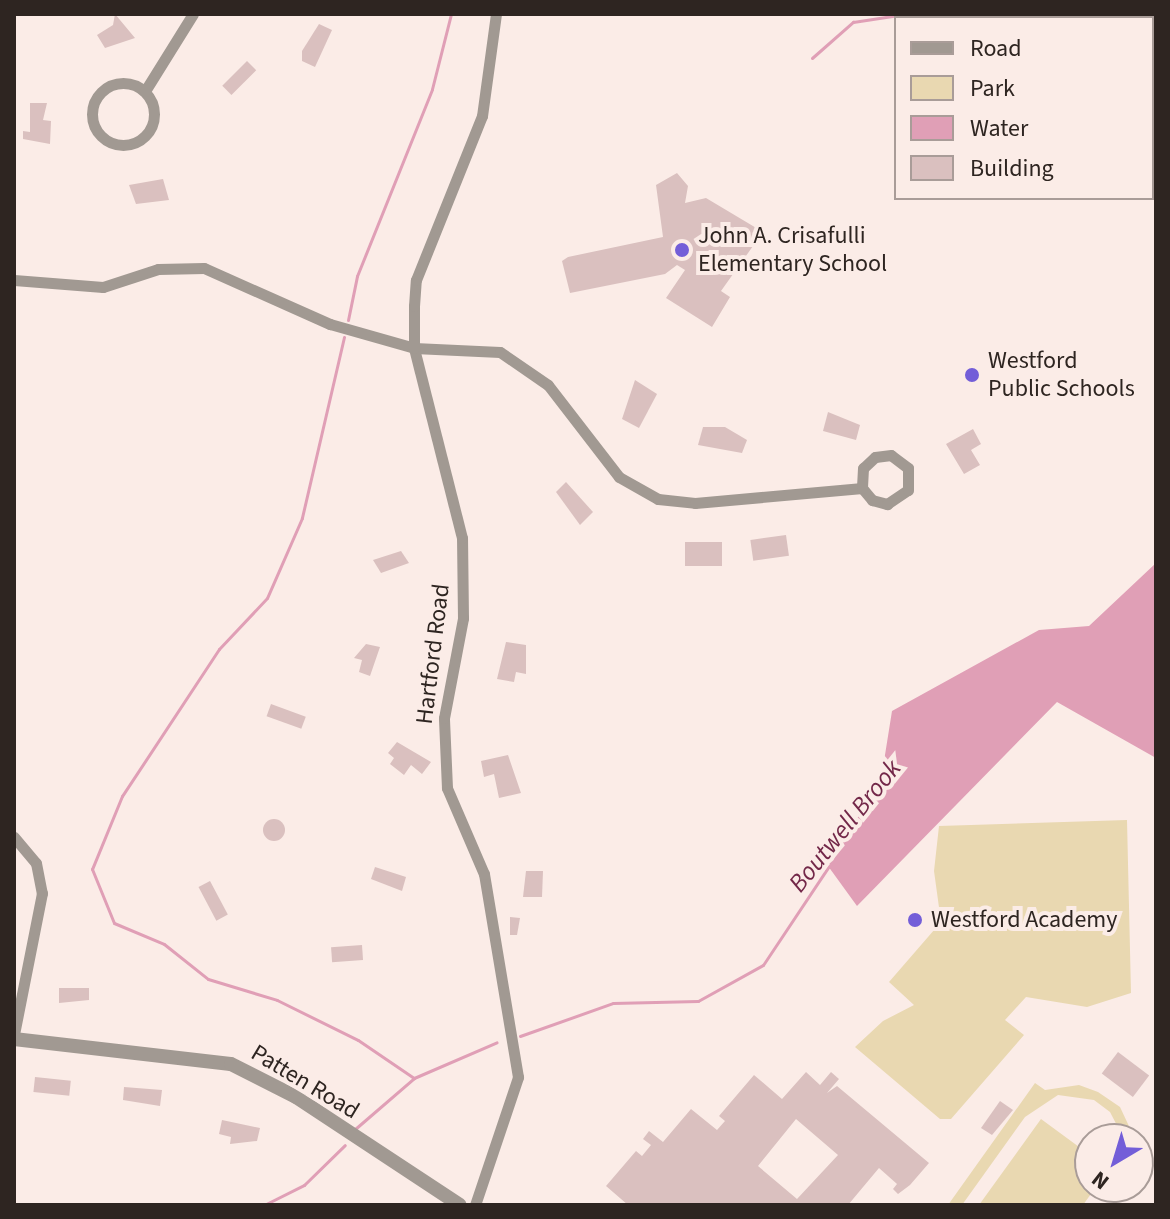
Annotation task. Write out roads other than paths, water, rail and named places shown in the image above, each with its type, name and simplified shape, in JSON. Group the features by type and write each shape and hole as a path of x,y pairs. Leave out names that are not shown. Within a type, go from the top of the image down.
{"street":[{"path":"145,91 193,14"},
{"name":"Hartford Road","path":"475,1205 518,1077 484,874 447,788 444,718 464,610 462,538 414,348 416,280 478,130 496,14"},
{"path":"121,82 145,91 154,108 148,133 126,145 102,136 92,113 99,94 121,82"},
{"path":"14,280 103,287 158,269 204,268 330,324 414,348 472,346 513,357 548,385 610,468 658,499 695,503 862,488"},
{"path":"880,455 896,457 910,473 908,490 892,503 872,500 862,488 863,468 880,455"},
{"path":"14,837 36,863 42,893 14,1036"},
{"name":"Patten Road","path":"14,1036 231,1064 296,1097 460,1205"}],"water":[{"path":"1156,563 1156,758 1057,702 857,906 828,866 881,780 892,711 1039,630 1089,626"}],"waterway":[{"path":"348,320 357,276 432,89 451,14"},
{"path":"812,58 853,22 905,14"},
{"path":"344,337 302,518 267,598 219,649 122,796 92,869 114,923 164,944 208,979 277,1000 358,1040 414,1078"},
{"name":"Boutwell Brook","path":"520,1036 613,1003 698,1001 763,965 831,863"},
{"name":"Boutwell Brook","path":"355,1129 414,1078 497,1042"},
{"name":"Boutwell Brook","path":"264,1205 304,1185 345,1145"}],"place":[{"name":"John A. Crisafulli Elementary School","path":"682,250"},
{"name":"Westford Public Schools","path":"972,375"},
{"name":"Westford Academy","path":"915,920"}]}
